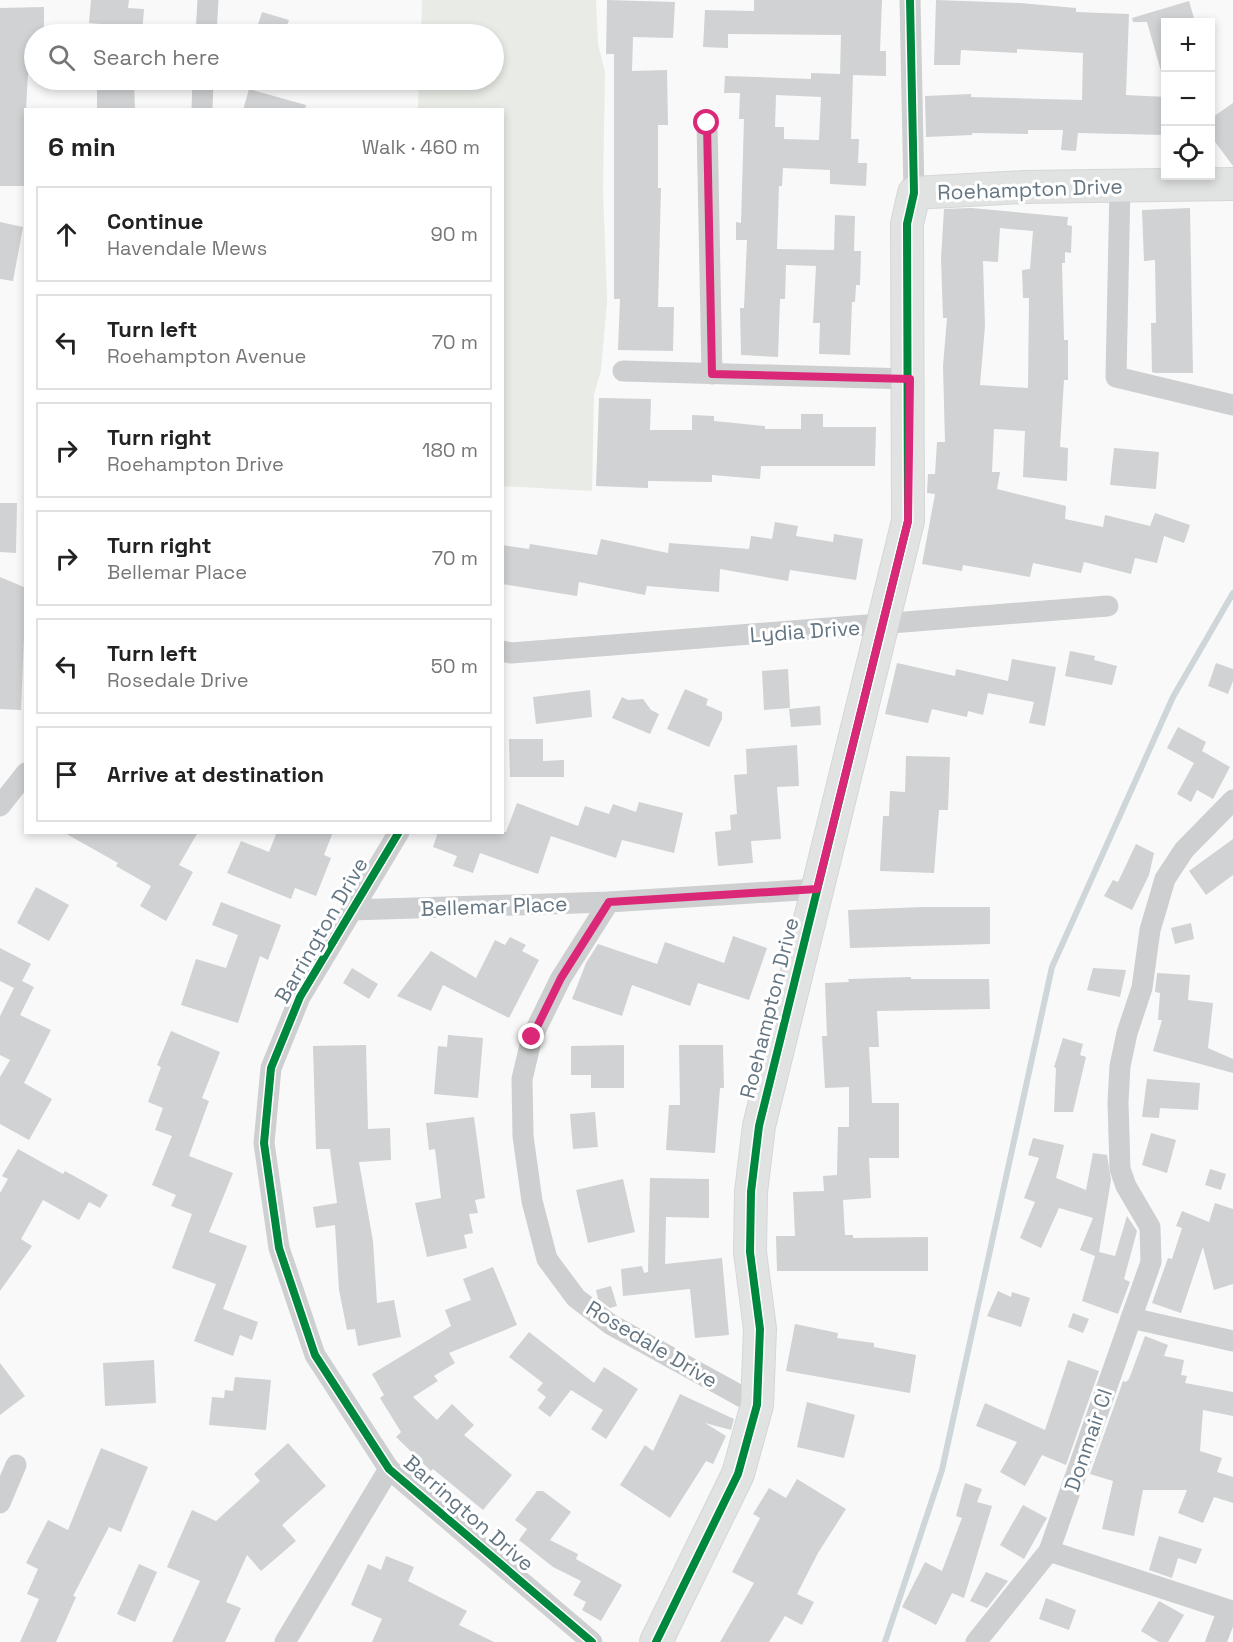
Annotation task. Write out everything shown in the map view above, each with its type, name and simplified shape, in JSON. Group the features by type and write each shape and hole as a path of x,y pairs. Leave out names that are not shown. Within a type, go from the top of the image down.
{"street":[{"path":"207,24 208,0"},
{"path":"910,0 914,193"},
{"path":"202,108 203,90"},
{"path":"707,123 712,374"},
{"name":"Roehampton Drive","path":"656,1642 738,1474 757,1405 760,1329 750,1252 751,1192 759,1126 773,1058 908,521 910,379 907,224 914,193 1233,184"},
{"path":"1120,186 1116,376 1233,405"},
{"path":"623,371 910,379"},
{"name":"Lydia Drive","path":"505,657 1108,606"},
{"path":"0,806 24,776"},
{"name":"Donmair Cl","path":"976,1642 1049,1551 1151,1262 1150,1227 1126,1186 1120,1169 1118,1102 1120,1066 1127,1033 1142,988 1150,930 1165,879 1184,850 1233,800"},
{"name":"Barrington Drive","path":"398,834 300,996 270,1068 264,1143 279,1248 315,1355 389,1469 592,1642"},
{"name":"Bellemar Place","path":"351,910 609,902 817,889"},
{"name":"Rosedale Drive","path":"609,902 561,978 537,1027 522,1079 523,1136 532,1201 547,1258 576,1298 610,1324 757,1405"},
{"path":"1131,1318 1233,1341"},
{"path":"0,1503 16,1465"},
{"path":"285,1642 389,1469"},
{"path":"1049,1551 1233,1611"},
{"path":"1216,1642 1224,1618 1233,1611"}],"shaded area":[{"path":"422,0 596,0 598,44 605,72 603,189 607,301 601,370 594,395 592,491 504,486 504,108 418,108 419,90 504,90 504,24 421,24"}],"building":[{"path":"91,0 129,0 128,8 144,9 143,24 89,23"},
{"path":"607,0 675,2 673,38 633,37 632,71 667,70 668,125 658,125 658,188 661,188 658,307 674,307 673,351 618,350 620,299 614,299 614,54 606,54"},
{"path":"754,0 882,0 880,51 886,51 886,76 853,75 851,139 859,139 858,163 867,163 866,186 830,184 830,170 783,168 782,186 779,186 777,249 834,250 835,215 855,216 854,251 861,251 860,285 856,285 855,302 852,302 850,355 819,354 820,323 813,323 816,266 786,265 785,299 780,299 778,357 741,355 740,308 744,308 747,240 736,240 736,222 741,223 744,119 739,119 740,93 724,93 725,76 811,79 811,73 840,74 841,35 728,34 728,48 703,47 705,10 754,11","holes":["776,95 821,97 819,140 784,139 784,127 775,127"]},
{"path":"936,0 1020,3 1076,8 1076,12 1129,14 1126,95 1161,97 1161,135 1078,133 1076,151 1061,150 1063,130 1028,130 1028,134 972,133 972,135 926,137 925,96 971,94 971,97 1082,100 1083,53 1017,49 1017,53 961,50 960,65 934,65"},
{"path":"1189,1 1194,18 1161,18 1161,71 1147,22 1133,22 1132,18"},
{"path":"44,7 44,24 24,24 24,90 27,90 26,108 24,108 24,186 0,186 0,8"},
{"path":"262,12 289,20 288,24 258,24"},
{"path":"97,90 134,90 135,108 97,108"},
{"path":"249,90 306,105 305,108 244,108"},
{"path":"1233,103 1233,166 1215,142 1215,116"},
{"path":"971,208 1068,217 1067,225 1072,226 1071,253 1065,252 1065,263 1062,263 1064,340 1068,340 1068,380 1064,380 1060,447 1068,448 1067,481 1023,477 1025,431 994,429 992,472 1000,472 997,489 1066,506 1065,519 1103,527 1105,515 1150,526 1155,513 1190,525 1184,543 1164,536 1157,563 1135,558 1131,574 1084,562 1081,573 1033,563 1030,577 963,565 962,571 922,564 935,494 927,493 928,474 935,474 937,442 945,442 943,366 947,318 943,318 941,259 944,209","holes":["1000,228 1033,231 1030,269 1022,270 1023,298 1029,298 1028,388 980,385 985,326 983,261 998,262"]},
{"path":"1190,208 1193,373 1155,373 1152,372 1151,323 1156,323 1155,260 1144,261 1142,210"},
{"path":"0,222 23,227 13,281 0,279"},
{"path":"599,398 651,399 650,430 692,430 692,415 714,416 714,421 765,426 765,429 801,429 801,414 823,414 823,427 876,427 875,466 761,466 760,479 712,475 712,482 648,481 648,488 596,486"},
{"path":"1114,448 1159,452 1156,489 1110,485"},
{"path":"0,503 17,503 16,553 0,552"},
{"path":"775,522 798,526 796,536 833,542 834,534 863,539 856,580 790,570 788,581 720,569 719,592 647,586 645,595 579,582 577,596 504,584 504,545 529,549 530,544 597,555 601,539 668,553 669,543 749,549 751,536 772,539"},
{"path":"0,577 24,587 24,637 21,710 0,709"},
{"path":"1070,651 1095,656 1094,660 1117,666 1112,685 1065,676"},
{"path":"1012,659 1056,667 1045,726 1029,723 1034,702 988,693 983,715 968,711 967,717 932,709 928,723 885,714 897,663 955,676 956,669 1008,681"},
{"path":"1216,663 1233,669 1233,681 1228,694 1208,686"},
{"path":"788,669 790,708 764,710 762,671"},
{"path":"685,689 708,699 706,705 722,712 722,719 709,747 667,729"},
{"path":"590,690 592,717 536,724 533,697"},
{"path":"622,697 628,700 643,699 651,710 659,714 650,734 612,718"},
{"path":"820,706 821,725 791,727 789,709"},
{"path":"1178,727 1206,742 1202,751 1230,767 1213,799 1197,790 1191,802 1177,794 1194,763 1167,748"},
{"path":"509,739 543,739 543,761 564,760 564,777 510,777"},
{"path":"797,745 799,786 777,787 781,839 751,841 753,863 718,866 715,832 731,830 730,815 737,814 734,775 747,774 746,749"},
{"path":"906,756 950,757 948,810 939,810 934,873 880,871 883,816 889,816 890,791 905,792"},
{"path":"639,802 683,813 674,853 622,840 616,858 551,836 538,874 480,853 473,873 453,866 457,856 433,847 437,834 504,834 517,803 578,826 585,806 609,814 613,804 636,812"},
{"path":"67,834 197,834 179,865 193,872 166,921 140,906 151,886 116,866 118,863"},
{"path":"276,834 332,834 324,855 331,858 316,896 295,888 291,899 227,873 241,841 269,852"},
{"path":"1233,839 1233,875 1206,895 1189,871"},
{"path":"1136,844 1154,853 1149,875 1132,910 1104,896 1113,880 1118,882"},
{"path":"36,887 69,905 49,941 17,923"},
{"path":"221,902 281,925 268,960 260,956 238,1023 181,1005 196,959 226,968 238,935 212,925"},
{"path":"990,907 990,944 850,948 848,910"},
{"path":"1191,923 1194,939 1175,944 1171,928"},
{"path":"733,936 767,948 749,1000 698,983 690,1006 632,985 622,1016 572,999 586,963 598,944 657,964 665,942 724,963"},
{"path":"510,937 526,945 522,951 539,960 509,1018 443,985 431,1011 397,996 431,951 476,978 495,940 505,945"},
{"path":"0,948 31,964 22,981 34,987 20,1015 51,1030 24,1083 52,1099 29,1140 0,1124 0,1077 10,1060 0,1055 0,1016 14,988 0,981"},
{"path":"352,968 378,984 369,999 343,983"},
{"path":"1093,968 1126,970 1120,997 1087,990"},
{"path":"1157,973 1190,975 1188,1000 1213,1003 1208,1048 1233,1059 1233,1073 1153,1051 1162,1020 1158,1020 1160,993 1155,992"},
{"path":"911,977 911,979 989,979 990,1009 877,1011 879,1047 869,1047 872,1103 899,1103 899,1158 869,1158 871,1198 843,1200 845,1235 853,1235 853,1238 928,1237 928,1271 777,1271 776,1236 795,1236 793,1192 824,1191 823,1176 837,1175 838,1127 849,1127 849,1087 825,1088 822,1036 827,1036 825,983 849,982 848,979"},
{"path":"171,1031 220,1052 202,1098 209,1101 189,1156 233,1173 209,1232 247,1246 223,1309 258,1322 252,1340 240,1335 233,1356 194,1341 216,1284 172,1268 192,1214 171,1206 176,1195 152,1185 172,1136 155,1130 163,1108 148,1102 161,1067 157,1065"},
{"path":"448,1035 483,1038 478,1098 434,1094 438,1046 447,1047"},
{"path":"1063,1038 1083,1044 1080,1055 1086,1057 1073,1112 1054,1112 1056,1068 1054,1067"},
{"path":"366,1045 368,1129 390,1128 391,1160 359,1162 373,1241 377,1303 394,1300 401,1337 358,1346 355,1329 347,1330 339,1290 335,1225 316,1228 313,1207 337,1203 330,1149 316,1149 313,1046"},
{"path":"624,1045 624,1088 591,1088 591,1075 571,1075 571,1046"},
{"path":"679,1045 723,1045 724,1088 720,1088 715,1153 666,1150 669,1105 680,1105"},
{"path":"1147,1079 1200,1083 1198,1110 1160,1108 1159,1118 1142,1117"},
{"path":"595,1112 598,1147 573,1149 570,1114"},
{"path":"474,1117 485,1198 475,1200 478,1213 469,1214 473,1233 464,1235 467,1248 427,1257 415,1203 441,1198 435,1149 429,1150 426,1123"},
{"path":"1151,1133 1176,1140 1167,1173 1142,1165"},
{"path":"1033,1138 1064,1145 1056,1178 1086,1190 1093,1153 1107,1155 1111,1180 1099,1252 1115,1256 1127,1216 1137,1231 1124,1279 1130,1282 1118,1314 1082,1301 1095,1256 1080,1250 1093,1218 1059,1208 1041,1248 1020,1238 1035,1202 1024,1198 1039,1158 1028,1155"},
{"path":"18,1149 63,1174 65,1171 108,1195 100,1208 89,1202 79,1220 43,1200 21,1239 32,1246 0,1291 0,1193 8,1179 2,1176"},
{"path":"1210,1169 1226,1174 1221,1190 1205,1185"},
{"path":"650,1178 709,1179 709,1218 666,1217 665,1264 722,1258 729,1335 695,1338 690,1289 623,1296 621,1269 642,1266 644,1273 648,1272"},
{"path":"623,1179 635,1232 588,1243 576,1190"},
{"path":"1215,1203 1233,1209 1233,1284 1214,1290 1203,1247 1181,1313 1152,1303 1168,1258 1172,1259 1182,1228 1176,1226 1182,1211 1209,1222"},
{"path":"493,1267 517,1325 449,1353 455,1363 434,1376 438,1381 413,1397 437,1420 452,1404 474,1425 464,1435 512,1475 483,1510 433,1469 431,1471 396,1437 401,1432 380,1398 384,1395 372,1374 451,1326 445,1310 471,1300 463,1279"},
{"path":"611,1286 617,1306 610,1308 598,1299 596,1290"},
{"path":"998,1291 1011,1297 1012,1292 1030,1298 1021,1327 987,1316"},
{"path":"1073,1313 1089,1319 1083,1333 1068,1327"},
{"path":"795,1324 838,1333 837,1338 874,1343 874,1347 916,1355 910,1393 786,1371"},
{"path":"529,1332 594,1383 604,1367 638,1389 606,1439 591,1429 603,1410 571,1390 550,1417 538,1408 546,1397 537,1390 543,1383 509,1357"},
{"path":"1145,1336 1168,1345 1164,1356 1184,1360 1181,1375 1187,1376 1185,1383 1233,1392 1233,1416 1203,1410 1200,1451 1222,1458 1217,1472 1233,1477 1233,1503 1214,1497 1203,1523 1178,1513 1187,1490 1143,1490 1134,1536 1102,1529 1113,1481 1090,1474 1123,1381 1126,1382 1129,1379"},
{"path":"154,1360 156,1403 105,1406 103,1363"},
{"path":"1068,1360 1099,1371 1066,1465 1042,1455 1025,1486 1000,1472 1017,1442 976,1426 985,1403 1045,1430"},
{"path":"0,1363 25,1396 0,1415"},
{"path":"235,1377 271,1380 266,1430 209,1425 212,1397 224,1398 225,1390 233,1391"},
{"path":"680,1394 734,1419 731,1430 705,1423 726,1436 713,1464 706,1461 670,1518 620,1485 645,1445 653,1451"},
{"path":"807,1402 855,1415 844,1458 797,1447"},
{"path":"288,1443 326,1486 282,1525 296,1541 261,1571 247,1555 226,1602 241,1608 225,1642 172,1642 200,1581 167,1567 192,1510 216,1521 260,1481 254,1474"},
{"path":"101,1448 148,1467 121,1532 109,1527 73,1596 76,1597 56,1642 20,1642 39,1599 27,1594 38,1569 26,1563 48,1520 68,1530"},
{"path":"797,1479 846,1509 818,1553 797,1594 814,1602 802,1625 785,1616 769,1642 720,1642 754,1583 732,1572 760,1518 753,1514 769,1488 786,1498"},
{"path":"965,1483 982,1489 977,1502 992,1506 964,1598 952,1593 936,1625 902,1607 925,1562 942,1571 962,1518 956,1516"},
{"path":"537,1491 543,1491 571,1512 550,1540 578,1554 576,1559 622,1585 601,1621 582,1610 586,1602 573,1595 581,1581 553,1567 519,1540 527,1529 515,1520"},
{"path":"1023,1505 1047,1518 1024,1559 1000,1545"},
{"path":"1159,1536 1202,1549 1196,1564 1178,1558 1172,1578 1149,1570"},
{"path":"386,1556 414,1567 408,1581 467,1611 459,1625 494,1642 372,1642 382,1619 351,1605 368,1564 381,1570"},
{"path":"139,1564 157,1572 135,1622 117,1614"},
{"path":"986,1572 1008,1581 987,1608 970,1601"},
{"path":"1046,1598 1076,1610 1069,1630 1039,1619"},
{"path":"1159,1601 1184,1615 1168,1642 1159,1642 1141,1631"}],"waterway":[{"path":"885,1642 942,1470 1052,967 1173,697 1233,593"}],"cycle path":[{"path":"656,1642 738,1474 757,1405 760,1329 750,1252 751,1192 759,1126 908,521 907,224 914,193 910,0"},
{"path":"398,834 300,997 271,1068 264,1143 279,1248 315,1355 389,1469 592,1642"}],"route":[{"path":"532,1037 561,978 609,902 817,889 908,521 910,379 712,374 707,123"}]}
